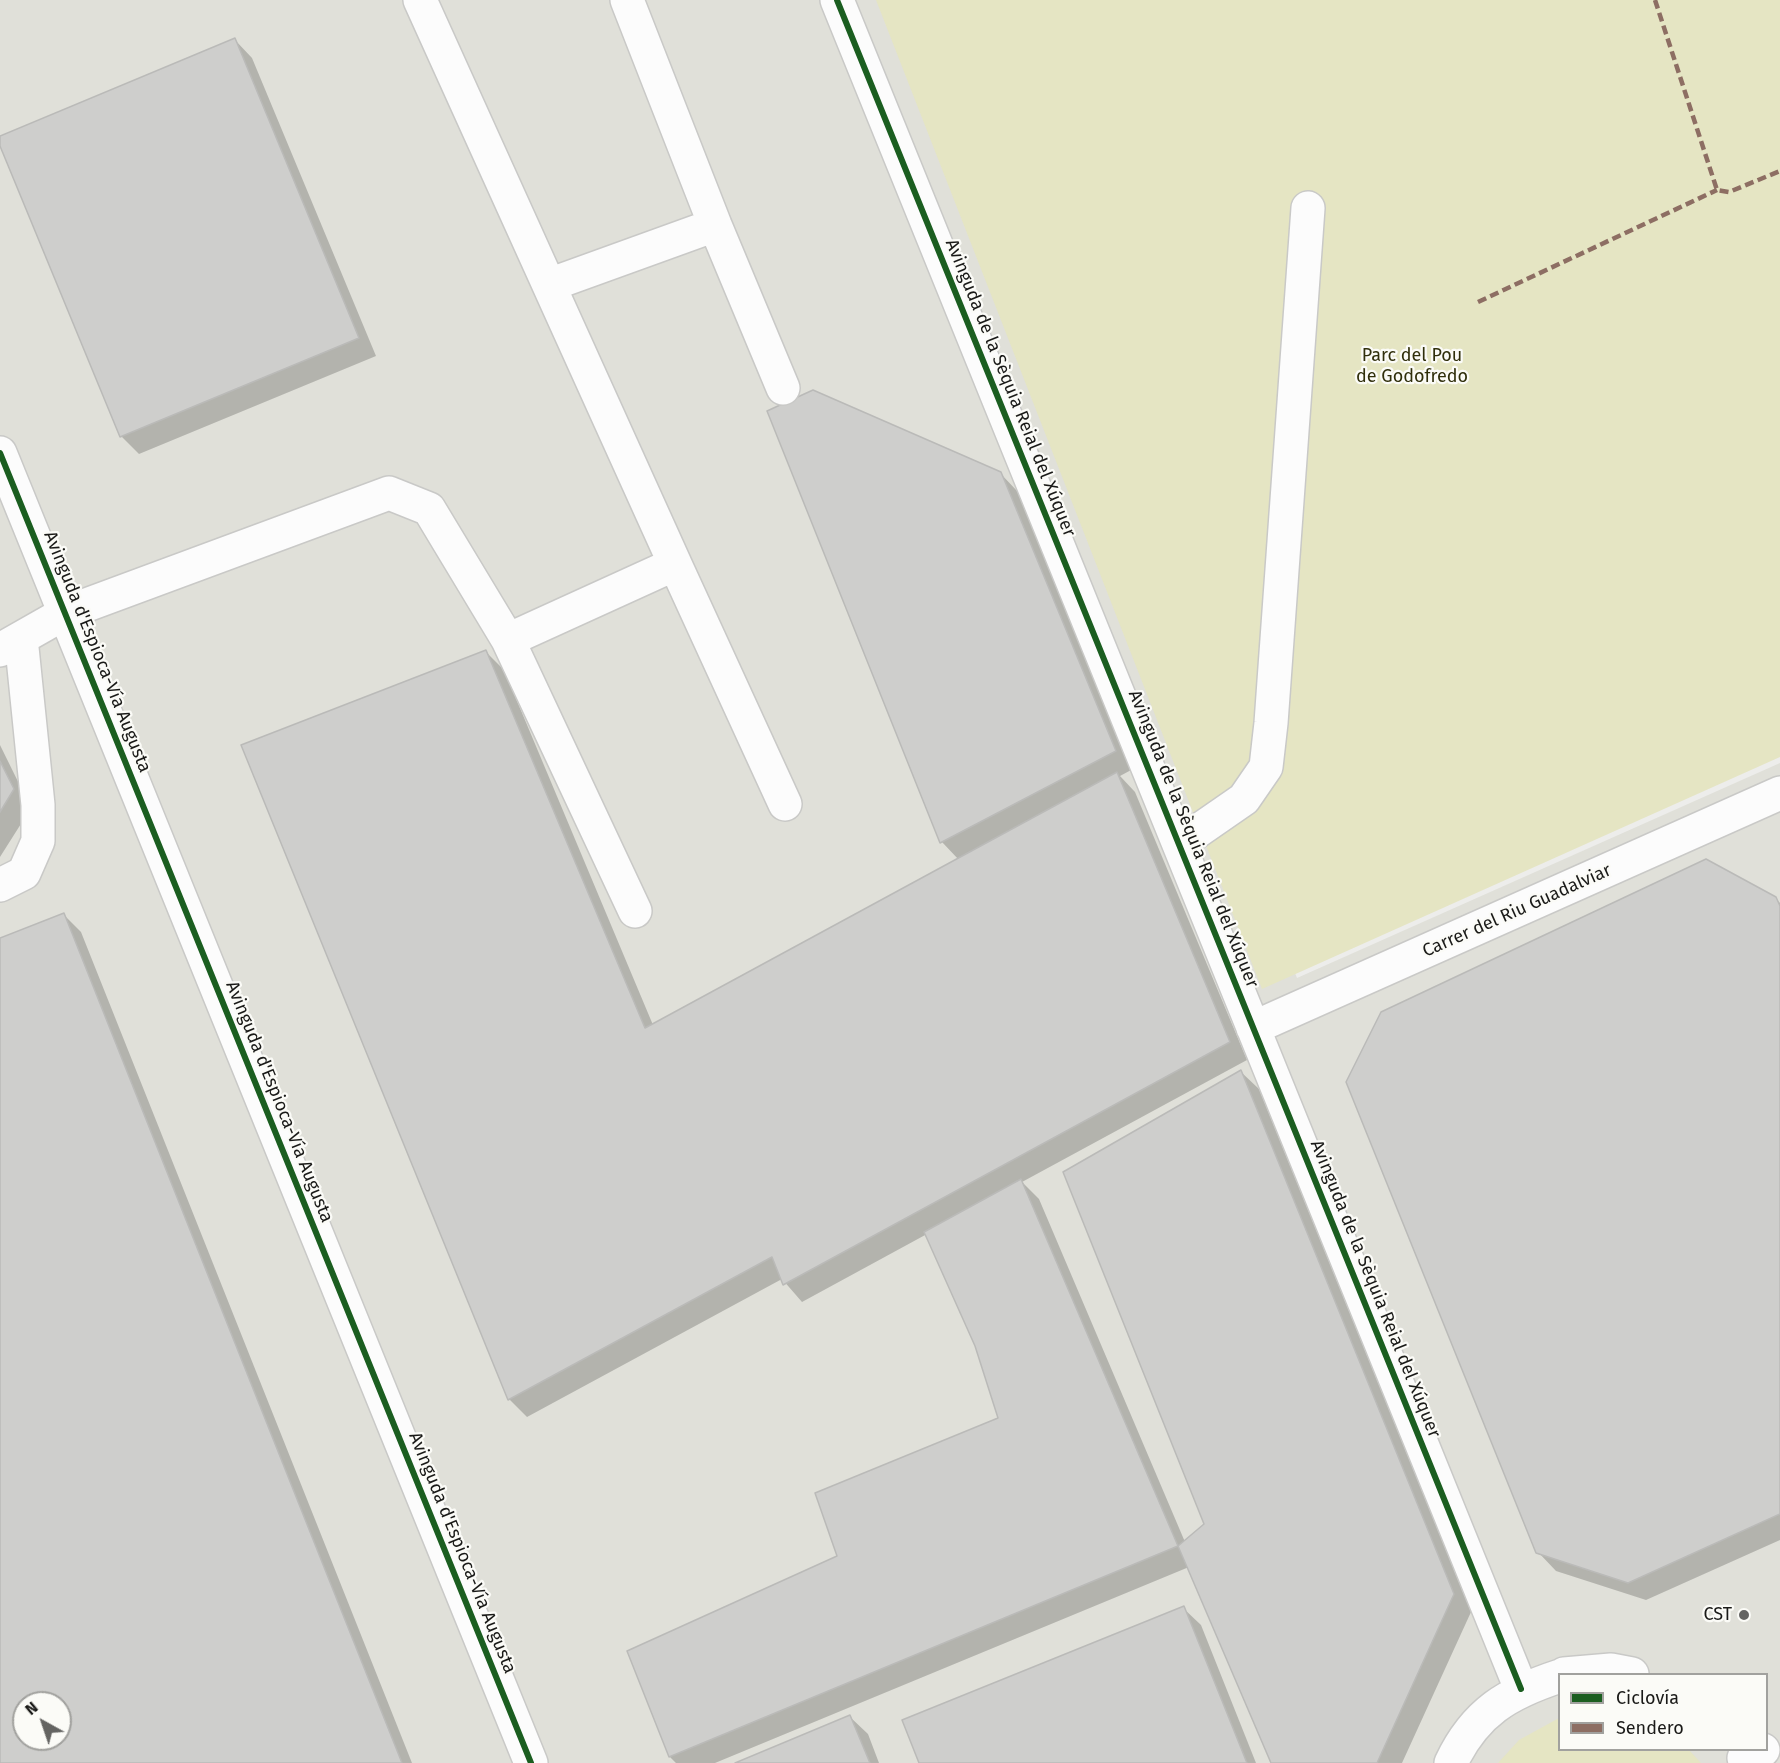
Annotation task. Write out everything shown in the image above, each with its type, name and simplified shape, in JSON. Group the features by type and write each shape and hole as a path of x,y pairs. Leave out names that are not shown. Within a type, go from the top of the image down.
{"street":[{"path":"420,0 785,804"},
{"path":"627,0 715,225 783,388"},
{"name":"Avinguda de la Sèquia Reial del Xúquer","path":"837,0 1521,1689"},
{"path":"1179,844 1244,800 1266,767 1308,208"},
{"path":"549,285 715,225"},
{"name":"Avinguda d'Espioca-Vía Augusta","path":"0,453 531,1763"},
{"path":"0,885 24,873 38,841 38,805 11,644 65,613 388,493 429,509 507,640 635,911"},
{"path":"507,640 675,564"},
{"name":"Carrer del Riu Guadalviar","path":"1253,1028 1778,800"},
{"path":"1576,1673 1611,1670 1627,1673"},
{"path":"1451,1763 1459,1745 1471,1730 1499,1703 1521,1689 1558,1677"}],"shaded area":[{"path":"0,0 915,0 1297,978 1780,763 1780,1763 0,1763"}],"green space":[{"name":"Parc del Pou de Godofredo","path":"876,0 1780,0 1780,757 1262,989"},
{"path":"1558,1719 1558,1751 1690,1751 1701,1763 1498,1763 1519,1740"}],"building":[{"path":"235,38 359,338 120,437 0,146 0,136"},
{"path":"813,390 1001,472 1116,751 940,843 767,411"},
{"path":"486,650 645,1028 1117,772 1230,1042 783,1285 772,1257 508,1400 241,745"},
{"path":"0,761 14,789 0,812"},
{"path":"1706,859 1776,897 1780,906 1780,1514 1628,1583 1536,1553 1346,1082 1381,1012"},
{"path":"64,913 402,1763 0,1763 0,938"},
{"path":"1241,1070 1454,1594 1377,1763 1271,1763 1178,1546 1204,1524 1063,1172"},
{"path":"1021,1179 1178,1546 669,1757 627,1651 837,1556 815,1493 998,1418 975,1346 924,1232"},
{"path":"1184,1606 1247,1763 919,1763 902,1720"},
{"path":"850,1715 870,1763 735,1763"}],"marked path":[{"path":"1655,0 1717,190 1729,192 1780,171"},
{"path":"1478,302 1717,190"}],"cycle path":[{"path":"837,0 1521,1689"},
{"path":"0,453 531,1763"}],"place":[{"name":"CST","path":"1744,1615"}]}
